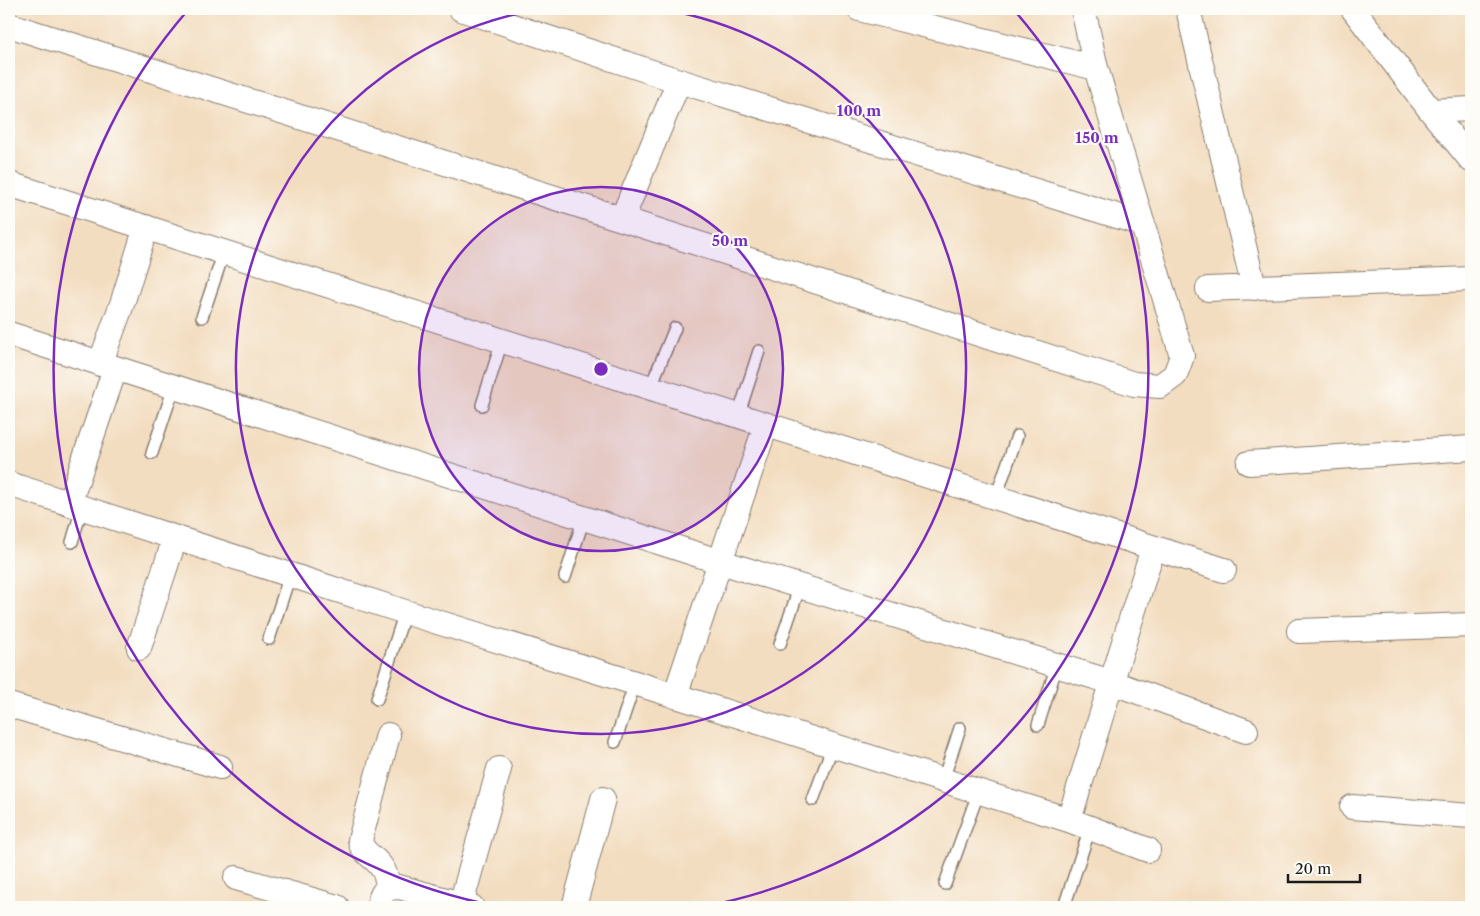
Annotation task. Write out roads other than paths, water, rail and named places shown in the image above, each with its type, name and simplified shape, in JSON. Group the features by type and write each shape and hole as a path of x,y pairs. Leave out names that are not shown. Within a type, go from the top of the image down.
{"street":[{"path":"461,9 678,81 1143,224"},
{"path":"858,9 1096,68"},
{"path":"9,25 622,219 1134,384 1160,386 1175,375 1182,356 1096,68 1083,9"},
{"path":"1188,9 1254,288"},
{"path":"1354,9 1430,111 1471,160"},
{"path":"622,219 678,81"},
{"path":"1430,111 1471,108"},
{"path":"9,184 1224,570"},
{"path":"76,506 122,304 146,227"},
{"path":"1208,289 1471,279"},
{"path":"9,334 721,562 1111,682 1246,732"},
{"path":"675,696 766,425"},
{"path":"1249,463 1471,448"},
{"path":"9,484 405,612 978,791 1079,824 1148,850"},
{"path":"139,648 175,538"},
{"path":"1079,824 1111,682 1153,548"},
{"path":"1299,631 1471,625"},
{"path":"9,705 220,767"},
{"path":"384,897 383,869 361,847 360,840 388,735"},
{"path":"384,897 399,887 467,906 499,769"},
{"path":"574,907 603,799"},
{"path":"1352,807 1471,816"},
{"path":"236,878 337,907"}],"lane":[{"path":"202,317 224,252"},
{"path":"650,388 675,328"},
{"path":"482,405 502,341"},
{"path":"738,416 760,351"},
{"path":"152,453 174,387"},
{"path":"996,497 1017,436"},
{"path":"72,542 76,506"},
{"path":"565,576 584,518"},
{"path":"269,639 290,575"},
{"path":"780,644 800,586"},
{"path":"376,699 405,612"},
{"path":"1038,725 1057,665"},
{"path":"615,742 636,683"},
{"path":"943,780 960,728"},
{"path":"813,800 833,745"},
{"path":"945,884 978,791"},
{"path":"1064,907 1079,824"}]}
